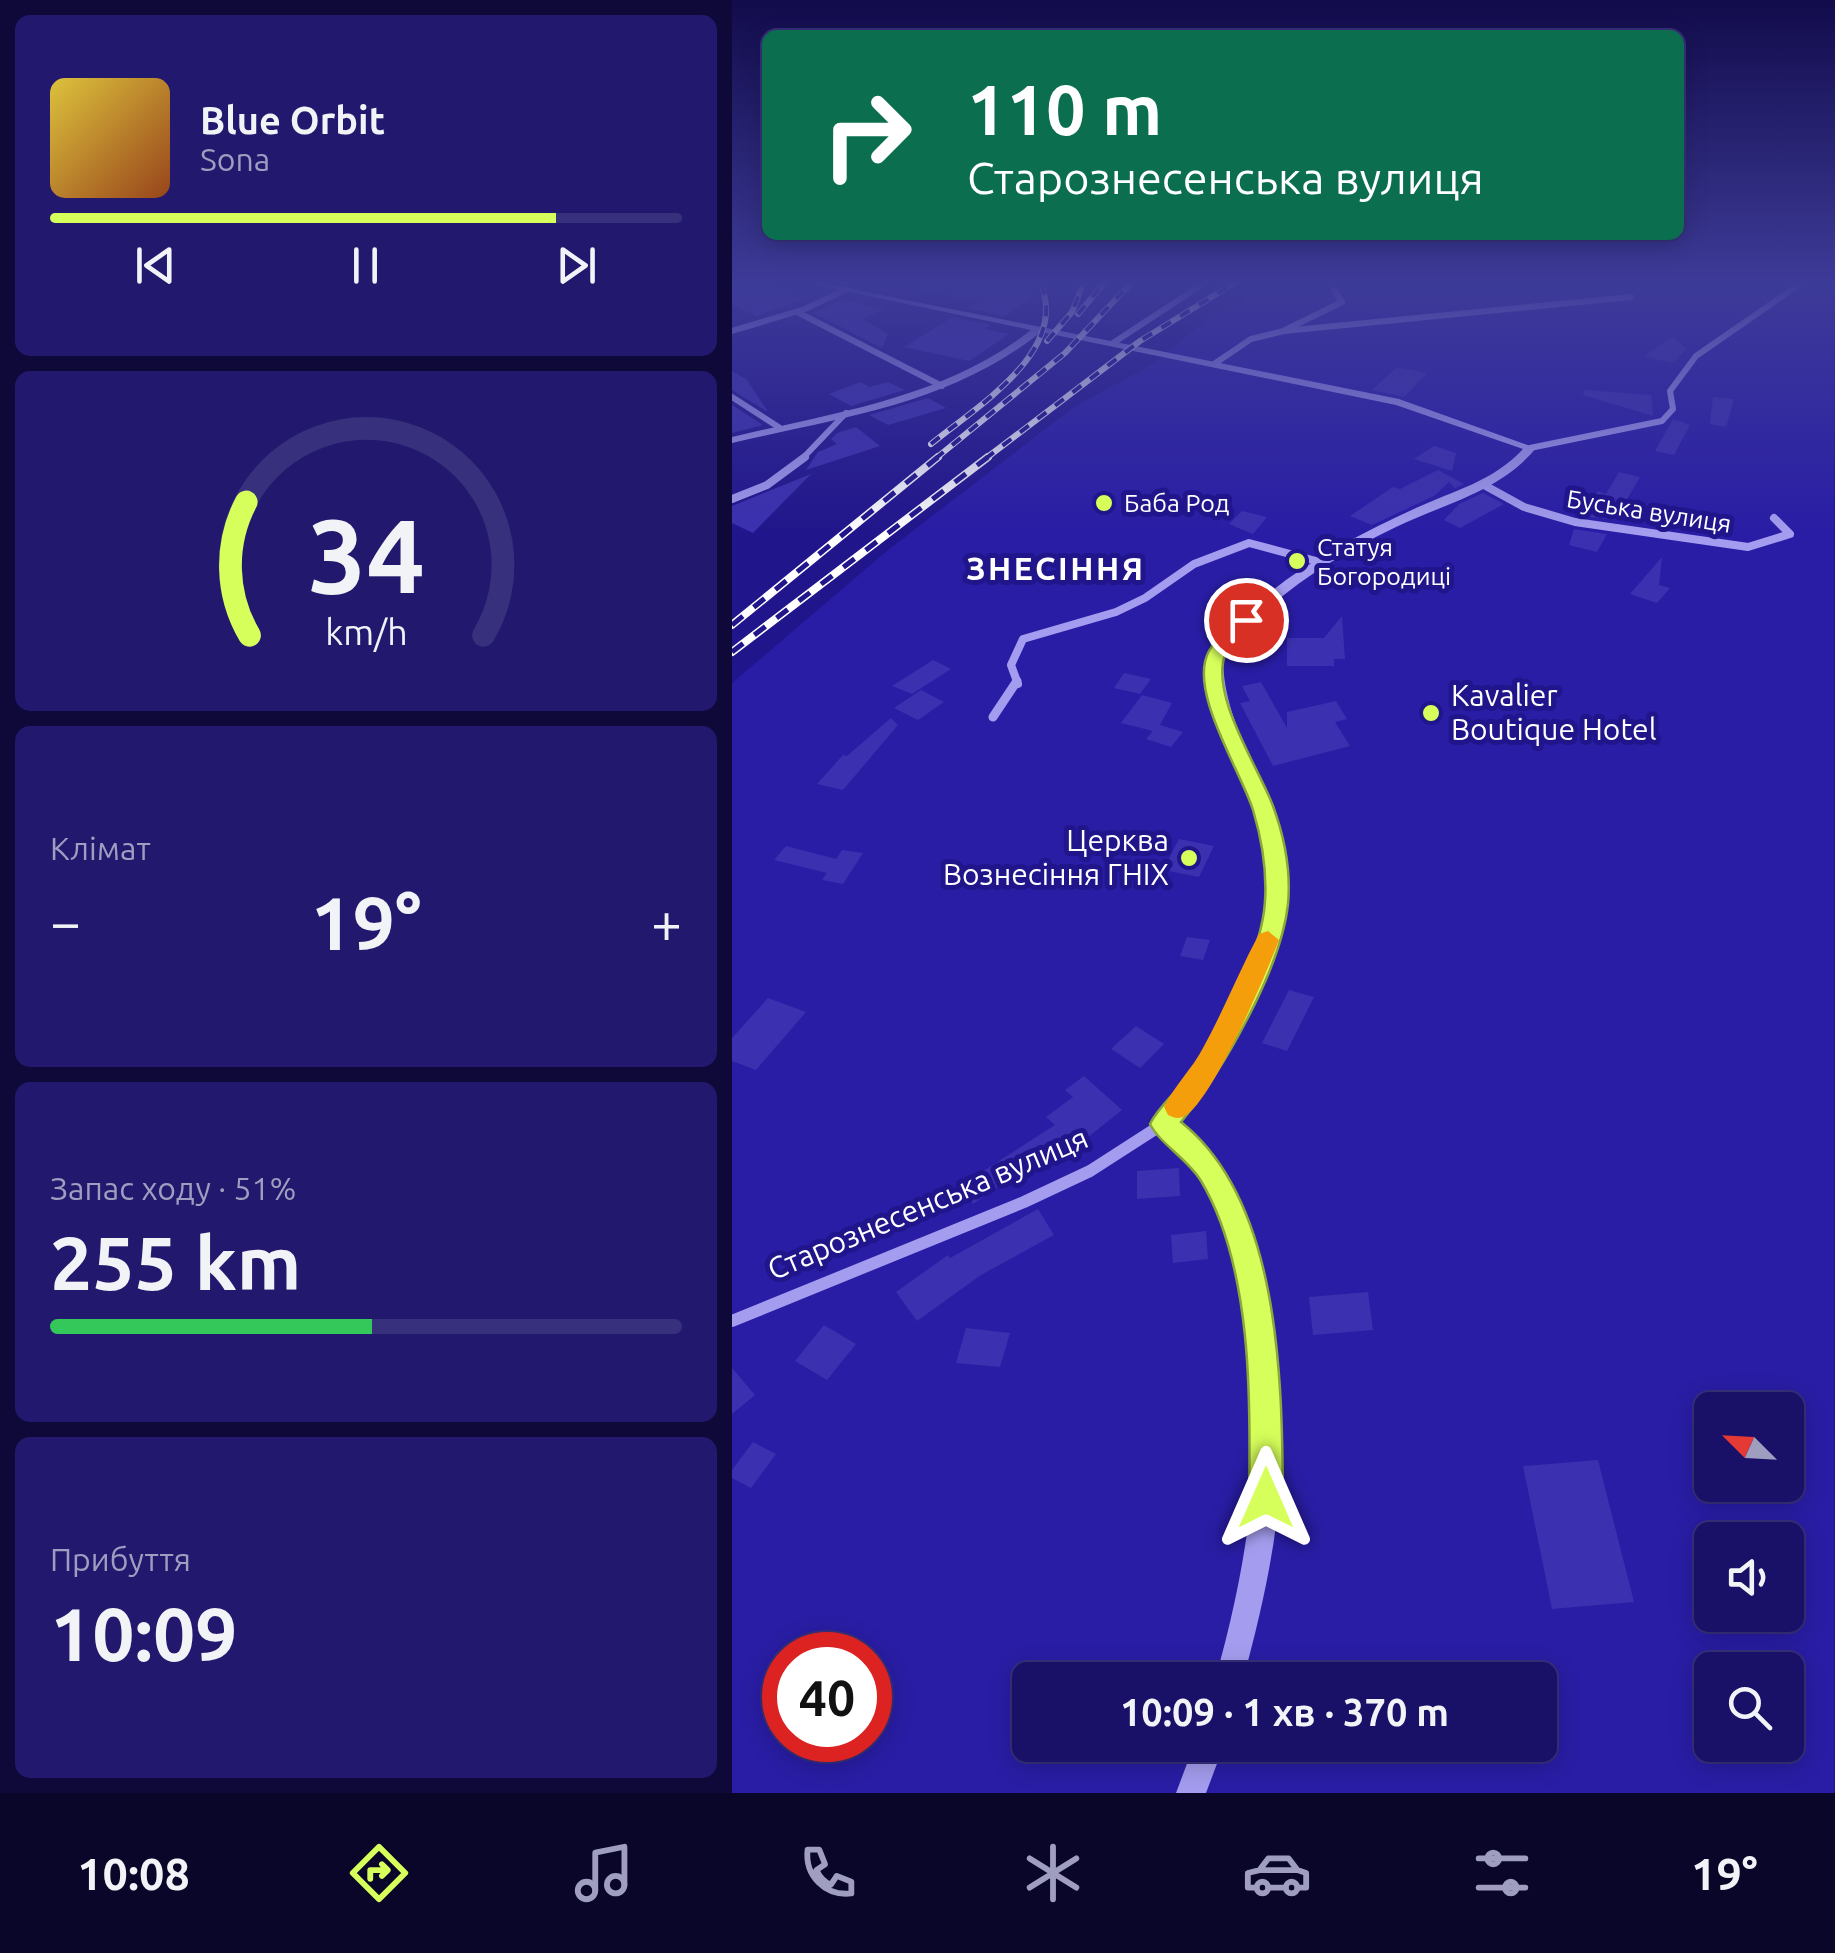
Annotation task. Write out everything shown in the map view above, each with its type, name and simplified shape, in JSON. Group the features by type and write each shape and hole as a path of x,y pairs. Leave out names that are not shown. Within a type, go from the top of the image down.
{"street":[{"path":"902,366 942,386"},
{"path":"732,440 942,386 992,366"},
{"path":"1222,366 1410,404 1530,448 1662,422 1673,409 1670,390 1674,381 1689,366"},
{"path":"732,398 780,428"},
{"path":"732,499 800,465 846,412"},
{"path":"1505,442 1519,462"},
{"name":"Старознесенська вулиця","path":"732,1321 1024,1202 1090,1171 1163,1124 1196,1084 1246,994 1263,958 1276,904 1274,852 1257,791 1217,699 1216,654 1271,596 1316,561 1500,478 1530,448"},
{"name":"Буська вулиця","path":"1484,485 1524,507 1575,522 1748,547 1790,534 1774,518"},
{"path":"993,717 1018,684 1010,665 1024,639 1116,612 1194,564 1249,542 1316,561"},
{"path":"1163,1124 1190,1145 1211,1173 1234,1222 1248,1275 1266,1381 1266,1498 1232,1662"},
{"path":"1191,1793 1203,1762"}],"shaded area":[{"path":"1149,366 1834,366 1834,1793 732,1793 732,683 888,550 1074,407"}],"building":[{"path":"1397,367 1427,373 1404,397 1372,390"},
{"path":"732,371 747,380 768,412 732,390"},
{"path":"860,382 870,387 888,382 905,390 851,406 829,394"},
{"path":"1584,390 1651,395 1653,416 1583,395"},
{"path":"1713,397 1734,399 1726,427 1710,424"},
{"path":"928,398 946,408 888,425 869,415"},
{"path":"732,405 763,425 732,433"},
{"path":"1673,419 1690,425 1674,455 1655,451"},
{"path":"856,427 880,446 806,470 818,452 837,444 831,439 837,433"},
{"path":"1434,446 1456,453 1452,471 1414,459"},
{"path":"1438,470 1464,484 1455,488 1449,482 1434,496 1372,525 1350,516 1393,487 1400,489"},
{"path":"1619,472 1640,477 1615,520 1582,516 1598,491 1606,494"},
{"path":"811,474 753,533 732,523 732,506"},
{"path":"1483,493 1504,504 1460,528 1444,520 1459,504"},
{"path":"1242,511 1267,517 1253,534 1229,524"},
{"path":"1574,529 1607,534 1597,552 1569,545"},
{"path":"1662,557 1659,585 1670,588 1657,603 1630,594"},
{"path":"1342,616 1345,659 1334,659 1334,666 1287,666 1287,638 1324,638"},
{"path":"933,660 951,669 912,694 892,686"},
{"path":"1124,673 1151,679 1140,694 1114,688"},
{"path":"1261,682 1287,728 1287,712 1336,701 1347,719 1335,722 1350,746 1273,766 1240,703 1250,701 1242,686"},
{"path":"921,690 944,702 918,720 894,708"},
{"path":"1142,695 1172,703 1160,725 1183,732 1171,747 1146,739 1153,731 1121,723"},
{"path":"891,718 898,725 843,790 817,784 843,755 847,756"},
{"name":"Церква Вознесіння ГНІХ","path":"1179,839 1214,846 1199,877 1163,870"},
{"path":"786,846 836,859 842,850 863,853 843,884 822,880 827,873 774,860"},
{"path":"1187,937 1210,940 1203,960 1180,956"},
{"path":"1289,990 1314,997 1287,1051 1262,1043"},
{"path":"768,998 806,1012 756,1070 732,1061 732,1038"},
{"path":"1136,1026 1164,1044 1140,1068 1111,1049"},
{"path":"1084,1076 1122,1110 1077,1146 1069,1138 973,1204 960,1186 1055,1125 1046,1117 1073,1097 1065,1090"},
{"path":"1179,1168 1180,1196 1137,1199 1137,1171"},
{"path":"1038,1209 1054,1235 981,1275 917,1321 896,1292 948,1255 950,1258"},
{"path":"1206,1231 1208,1259 1173,1263 1171,1235"},
{"path":"1368,1292 1373,1330 1313,1335 1309,1297"},
{"path":"824,1325 856,1344 827,1380 795,1361"},
{"path":"966,1328 1010,1333 1000,1367 956,1363"},
{"path":"732,1368 755,1395 732,1414"},
{"path":"753,1442 776,1454 751,1488 732,1478 732,1470"},
{"path":"1598,1460 1634,1602 1552,1609 1523,1466"}],"railway":[{"path":"931,444 994,394 1022,366"},
{"path":"935,459 1049,366"},
{"path":"985,459 1108,366"},
{"path":"732,625 938,457"},
{"path":"732,652 988,457"}],"slow traffic":[{"path":"1177,1107 1196,1084 1246,994 1268,940"}],"place":[{"name":"Баба Род","path":"1104,503"},
{"name":"Статуя Богородиці","path":"1297,561"},
{"name":"Kavalier Boutique Hotel","path":"1431,713"},
{"name":"Церква Вознесіння ГНІХ","path":"1189,858"}],"district":[{"name":"ЗНЕСІННЯ","path":"1056,569"}],"route":[{"path":"1246,620 1216,654 1214,685 1262,807 1274,852 1276,904 1263,958 1246,994 1196,1084 1163,1124 1190,1145 1211,1173 1234,1222 1248,1275 1266,1381 1266,1498"}]}
